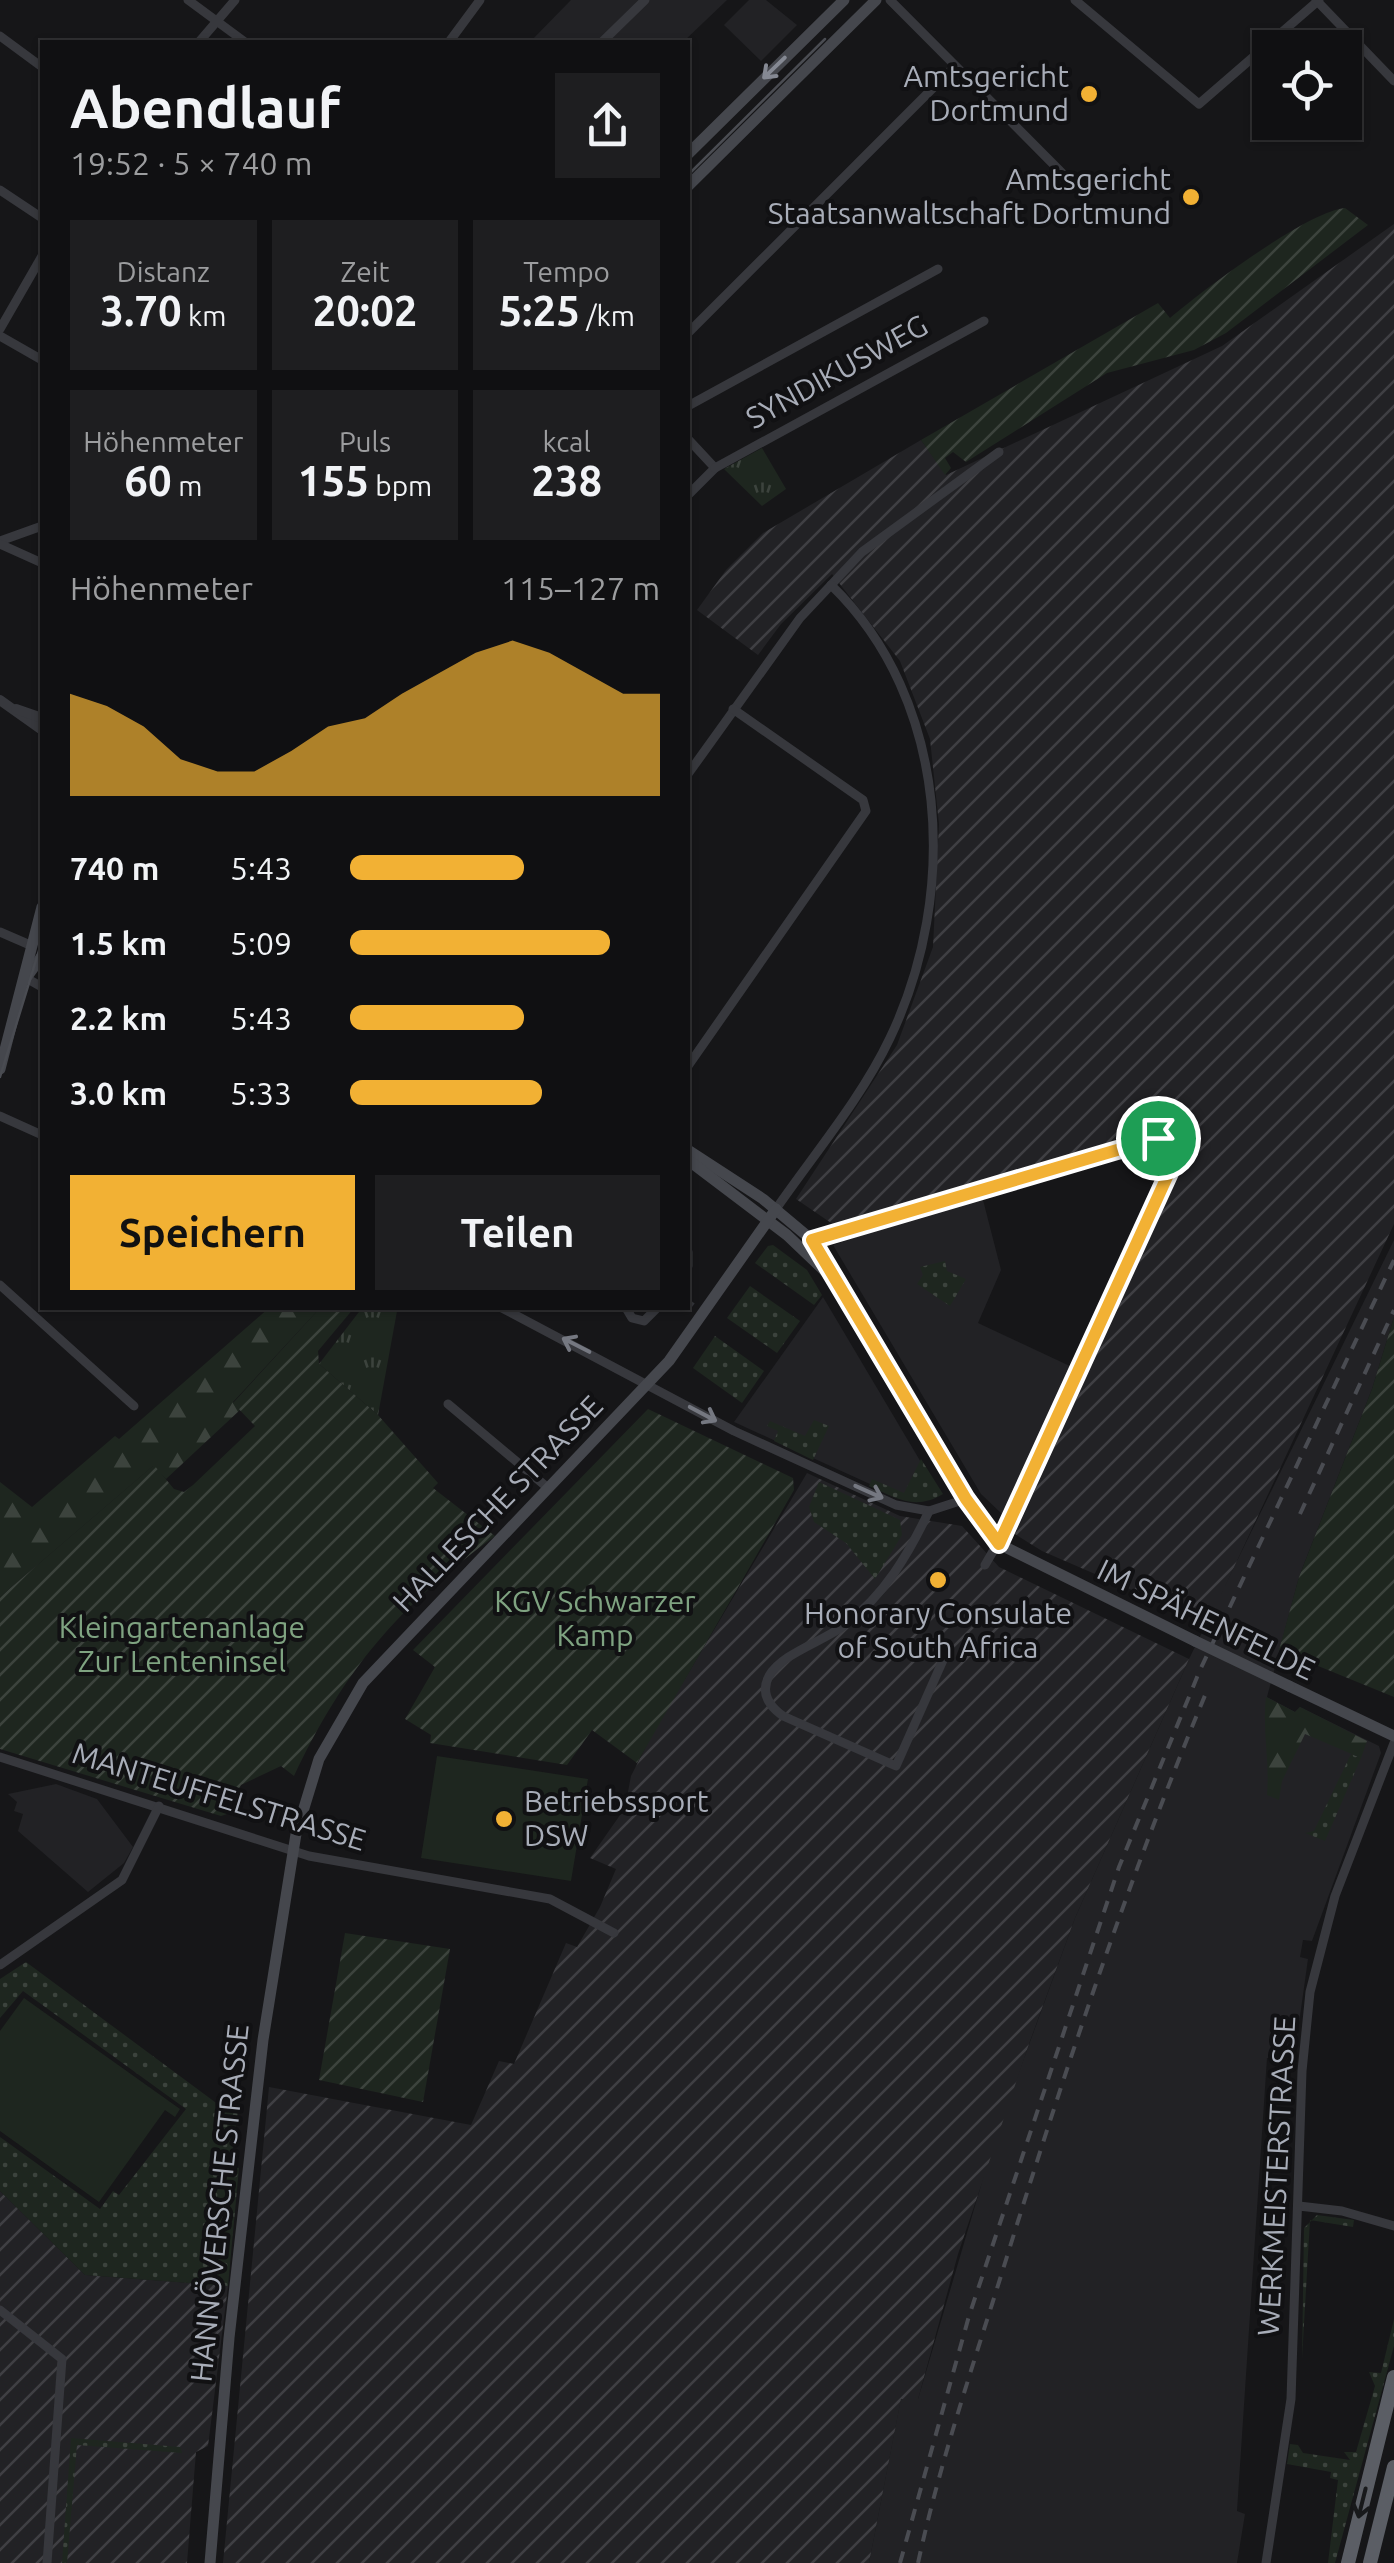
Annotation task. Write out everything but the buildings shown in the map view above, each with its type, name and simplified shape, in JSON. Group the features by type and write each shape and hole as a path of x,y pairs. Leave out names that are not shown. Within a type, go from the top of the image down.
{"highway":[{"path":"1348,2563 1394,2377"},
{"path":"1370,2563 1394,2468"}],"main road":[{"path":"690,152 844,0"},
{"path":"690,184 876,0"},
{"path":"0,1069 40,913"},
{"path":"26,978 40,959"},
{"path":"690,1152 772,1215 830,1276 966,1499 999,1544"},
{"path":"690,1161 812,1240 827,1260 830,1276"},
{"name":"HALLESCHE STRASSE","path":"294,1851 319,1759 363,1683 649,1383 697,1311 772,1215"},
{"name":"IM SPÄHENFELDE","path":"999,1544 1394,1740"},
{"name":"HANNÖVERSCHE STRASSE","path":"210,2563 246,2183 294,1851"}],"street":[{"path":"188,0 242,40"},
{"path":"201,40 236,0"},
{"path":"450,40 480,0"},
{"path":"604,40 645,0"},
{"path":"890,0 1064,176"},
{"path":"1075,0 1199,104 1318,0 1394,81"},
{"path":"0,36 40,66"},
{"path":"690,331 955,66"},
{"path":"0,190 40,217"},
{"path":"40,260 0,333 40,359"},
{"path":"690,405 938,270"},
{"name":"SYNDIKUSWEG","path":"690,493 715,468 984,320"},
{"path":"690,441 715,468"},
{"path":"690,771 830,585 884,534 999,452"},
{"path":"0,542 40,527"},
{"path":"0,542 40,562"},
{"path":"772,1215 889,1040 925,944 931,891 933,834 916,722 885,648 830,585"},
{"path":"0,700 40,717"},
{"path":"16,708 40,728"},
{"path":"690,1063 866,811 864,800 734,709"},
{"path":"0,932 30,945"},
{"path":"26,978 40,986"},
{"path":"0,1116 40,1134"},
{"path":"812,1240 1158,1138 1172,1144 1172,1166 999,1544 984,1565"},
{"path":"0,1285 134,1406"},
{"path":"506,1310 810,1466 896,1505 929,1512 966,1499"},
{"path":"627,1310 632,1318 644,1320 655,1310"},
{"path":"448,1404 548,1488"},
{"path":"929,1512 901,1564 870,1604 825,1640 781,1664 772,1672 765,1692 770,1705 782,1716 896,1766 948,1648"},
{"name":"WERKMEISTERSTRASSE","path":"1266,2563 1290,2399 1302,2071 1310,1992 1335,1896 1394,1740"},
{"name":"MANTEUFFELSTRASSE","path":"0,1757 335,1863 550,1899 603,1921 614,1933"},
{"path":"0,1965 122,1880 159,1806"},
{"path":"1299,2206 1342,2211 1390,2228"},
{"path":"0,2310 62,2359 47,2563"}],"shaded area":[{"path":"571,0 727,0 685,40 532,40"},
{"path":"749,0 766,0 797,25 761,61 724,25"},
{"path":"1394,224 1394,1224 1208,1623 1042,1551 1015,1534 1183,1164 1184,1137 1164,1129 837,1227 796,1199 897,1045 933,947 939,824 930,739 900,661 832,574 781,624 758,655 697,610 726,570 763,533 921,440 946,475 1222,346"},
{"path":"982,1196 1001,1270 978,1323 1072,1367 1002,1514 981,1494 833,1245"},
{"path":"1394,1240 1394,1317 1372,1389 1299,1577 1267,1697 1295,1712 1300,1707 1379,1746 1381,1753 1312,1941 1303,1940 1300,1957 1308,1959 1294,2059 1267,2058 1237,2511 1245,2514 1237,2563 869,2563 901,2398 918,2399 995,2138 1075,1918 1189,1659"},
{"path":"823,1297 938,1491 907,1501 734,1422"},
{"path":"807,1473 900,1516 962,1526 999,1567 1189,1659 1075,1918 958,2254 918,2399 901,2399 869,2563 223,2563 269,2087 471,2125 499,2061 514,2064 566,1943 577,1947 600,1907 616,1869 590,1858 625,1808 631,1776 653,1733"},
{"path":"56,1784 97,1799 133,1847 124,1863 88,1892 18,1831 23,1814 14,1811 17,1802 8,1794"},
{"path":"0,2191 85,2275 228,2286 208,2446 196,2452 187,2563 0,2563"}],"green space":[{"path":"1345,208 1368,225 1226,333 1194,350 1107,373 966,462 953,452 945,458 951,468 945,475 921,440 1158,303 1170,318 1281,237"},
{"path":"762,448 786,489 762,506 724,469"},
{"path":"773,1245 807,1270 822,1295 814,1305 755,1263"},
{"path":"945,1261 947,1271 966,1279 950,1306 917,1284 923,1275 920,1267"},
{"path":"750,1286 800,1321 777,1353 727,1318"},
{"path":"267,1310 318,1310 233,1402 240,1410 166,1479 153,1466 0,1597 0,1482 32,1507 115,1436 119,1439"},
{"name":"Kleingartenanlage Zur Lenteninsel","path":"318,1310 352,1310 318,1351 319,1364 378,1415 438,1483 433,1488 495,1536 430,1589 377,1642 334,1703 294,1776 281,1766 241,1785 227,1814 221,1816 0,1749 0,1597 154,1465 174,1489 184,1492 193,1485 255,1426 233,1403"},
{"path":"360,1310 397,1311 378,1415 319,1364"},
{"path":"1394,1317 1394,1697 1279,1650 1299,1577 1372,1389"},
{"path":"715,1336 764,1371 742,1403 693,1368"},
{"name":"KGV Schwarzer Kamp","path":"648,1409 793,1478 794,1490 637,1763 592,1730 567,1765 430,1743 431,1735 405,1719 435,1667 413,1650"},
{"path":"814,1420 829,1426 813,1460 774,1441 778,1431 767,1426 770,1421 805,1436"},
{"path":"921,1459 943,1494 914,1502 869,1486 872,1479 904,1493"},
{"path":"819,1482 900,1520 902,1535 875,1579 846,1543 814,1522 809,1507"},
{"path":"1266,1697 1295,1712 1300,1707 1367,1741 1361,1758 1305,1734 1282,1781 1279,1800 1267,1795"},
{"path":"1351,1754 1361,1758 1325,1841 1305,1833 1314,1831"},
{"name":"Betriebssport DSW","path":"437,1756 588,1779 571,1881 421,1858"},
{"path":"345,1933 450,1949 423,2102 319,2080"},
{"path":"26,1962 223,2108 238,2113 230,2166 239,2168 228,2286 85,2275 0,2191 0,2137 100,2209 113,2191 119,2195 186,2109 23,1991 0,2018 0,1979"},
{"path":"24,1998 180,2109 175,2117 165,2110 99,2202 0,2131 0,2031"},
{"path":"1317,2215 1354,2220 1353,2227 1312,2220"},
{"path":"1310,2222 1302,2359 1304,2228"},
{"path":"1394,2319 1394,2346 1335,2563 1328,2563 1338,2480 1330,2478 1331,2472 1287,2464 1290,2444 1298,2445 1303,2453 1350,2460 1344,2452 1356,2452 1375,2386 1369,2372 1381,2373"},
{"path":"71,2438 180,2447 182,2453 77,2445 67,2563 62,2563"}],"tram line":[{"path":"690,173 825,39"},
{"path":"0,1077 40,947"}],"railway":[{"path":"900,2563 969,2316 1119,1867 1200,1670 1394,1260"},
{"path":"1300,1514 1394,1310"},
{"path":"918,2563 960,2406 1054,2109 1126,1899 1206,1693"}],"place":[{"name":"Amtsgericht Dortmund","path":"1089,94"},
{"name":"Amtsgericht Staatsanwaltschaft Dortmund","path":"1191,197"},
{"name":"Honorary Consulate of South Africa","path":"938,1580"},
{"name":"Betriebssport DSW","path":"504,1819"}],"route":[{"path":"1158,1138 1168,1139 1175,1150 1172,1166 999,1544 966,1499 812,1240 1158,1138"}]}
